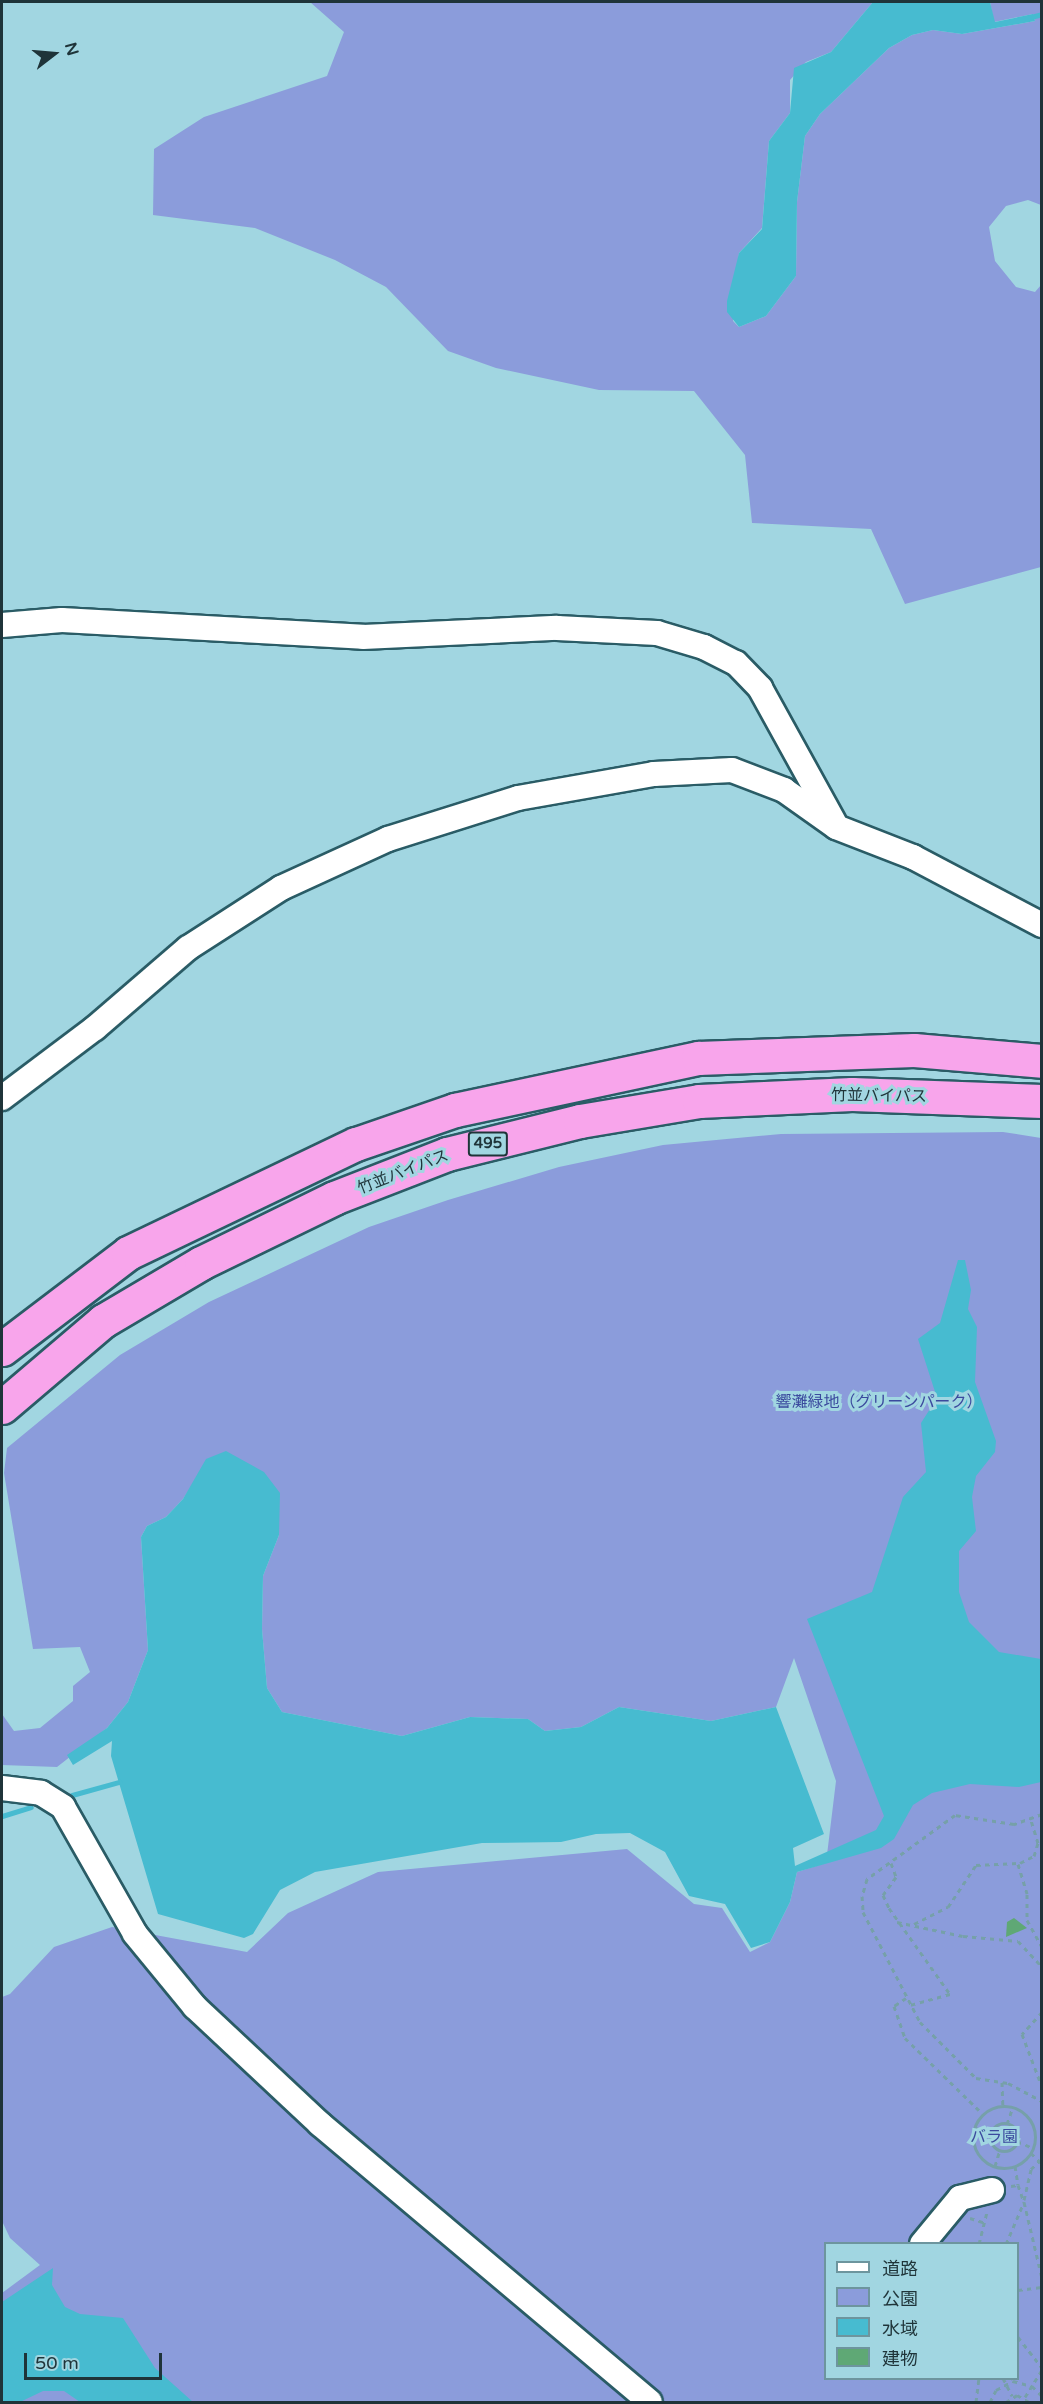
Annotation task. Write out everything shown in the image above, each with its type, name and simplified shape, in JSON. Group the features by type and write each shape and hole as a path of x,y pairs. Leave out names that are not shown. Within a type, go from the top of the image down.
{"highway":[{"name":"495","path":"2,1349 128,1253 356,1144 455,1110 581,1079 698,1058 914,1050 1041,1061"},
{"name":"竹並バイパス","path":"2,1407 103,1321 201,1263 334,1198 447,1154 580,1121 699,1101 852,1094 1041,1101"}],"street":[{"path":"2,625 62,620 363,637 557,628 657,633 704,647 735,663 760,688 836,827"},
{"path":"2,1098 95,1028 188,948 281,888 388,839 518,798 654,774 732,770 784,790 836,827 913,857 1041,925"},
{"path":"2,1788 41,1793 63,1807 135,1934 195,2007 320,2124 650,2403"},
{"path":"923,2242 960,2198 992,2190"}],"path":[{"path":"1041,1814 1014,1824 955,1815 867,1879 863,1912 910,2005 952,2059 976,2078 1002,2082 1041,2101"},
{"path":"914,1924 948,1907 976,1865 990,1861 1018,1864 1029,1860 1038,1848 1030,1817"},
{"path":"891,1863 896,1877 883,1895 897,1922 950,1994 910,2005"},
{"path":"1018,1864 1027,1894 1027,1920 1041,1947"},
{"path":"897,1922 963,1936 1018,1941 1041,1967"},
{"path":"906,1998 894,2007 905,2038 983,2115"},
{"path":"1041,2012 1022,2034 1041,2087"},
{"path":"1002,2082 1003,2106"},
{"path":"1003,2106 1013,2107 1031,2122 1033,2148 1031,2153 1015,2166 995,2166 976,2148 975,2128 983,2115 1003,2106"},
{"path":"1007,2124 1013,2107"},
{"path":"1007,2124 1014,2128 1017,2141 1008,2150 1000,2150 992,2145 991,2132 998,2125 1007,2124"},
{"path":"975,2128 991,2132"},
{"path":"1017,2141 1033,2148"},
{"path":"995,2166 1000,2150"},
{"path":"1007,2242 1024,2202 1031,2169 1040,2160 1031,2153"},
{"path":"1015,2166 1018,2185"},
{"path":"1024,2202 1041,2278"},
{"path":"1019,2290 1041,2287"},
{"path":"1019,2340 1041,2369 1025,2397"},
{"path":"976,2403 979,2380"},
{"path":"1003,2380 1012,2396"},
{"path":"1005,2384 1032,2386 1041,2396"},
{"path":"990,2403 1005,2384"},
{"path":"1012,2396 1025,2397"},
{"path":"1006,2403 1012,2396"},
{"path":"1025,2397 1029,2403"}],"green space":[{"path":"310,2 873,2 831,52 806,62 790,80 790,113 769,141 762,228 739,253 733,321 739,327 766,316 796,276 797,202 805,136 820,114 889,48 912,35 933,30 962,34 1035,21 1033,14 994,22 990,2 1041,2 1041,205 1028,200 1006,206 989,227 995,261 1016,287 1035,292 1041,285 1041,567 905,604 871,529 752,523 745,455 694,391 599,390 496,368 448,351 386,287 335,260 255,228 153,215 154,149 204,117 327,76 344,32"},
{"path":"1003,1132 1041,1138 1041,2402 2,2402 2,2293 40,2265 10,2238 2,2221 2,1997 10,1994 54,1947 112,1927 247,1952 288,1913 378,1872 627,1849 694,1904 722,1908 750,1952 770,1942 790,1902 797,1872 826,1863 836,1781 794,1658 776,1707 711,1721 619,1707 581,1727 545,1731 528,1719 470,1717 402,1736 282,1712 267,1688 262,1629 263,1576 279,1535 195,1481 183,1499 166,1517 147,1526 141,1537 148,1650 128,1702 107,1728 57,1767 2,1765 2,1714 14,1731 40,1728 73,1701 73,1686 90,1672 80,1647 33,1649 4,1473 7,1448 120,1355 209,1302 369,1227 448,1200 559,1167 663,1145 781,1134"}],"water":[{"path":"873,2 990,2 995,22 1033,14 1035,21 962,34 933,30 912,35 889,48 820,114 805,136 797,202 796,276 766,316 739,327 727,312 727,301 739,253 762,229 769,141 790,113 794,68 831,52"},
{"path":"958,1260 965,1260 971,1290 968,1309 977,1327 975,1382 996,1441 995,1452 976,1476 972,1497 976,1531 959,1551 959,1592 969,1622 999,1652 1041,1659 1041,1782 1019,1787 970,1784 932,1793 913,1805 894,1839 881,1848 797,1872 790,1902 770,1942 751,1948 725,1904 689,1896 665,1852 630,1833 596,1834 561,1842 482,1843 315,1872 280,1890 253,1934 244,1938 158,1914 111,1756 112,1741 73,1765 67,1755 107,1728 128,1702 148,1650 141,1537 147,1526 166,1517 183,1499 206,1459 226,1451 264,1472 280,1493 279,1535 263,1576 262,1629 267,1688 282,1712 402,1736 470,1717 528,1719 545,1731 581,1727 619,1707 711,1721 776,1707 824,1834 793,1848 795,1866 876,1830 884,1816 807,1619 872,1592 903,1497 926,1472 921,1423 937,1398 918,1339 940,1323"},
{"path":"53,2268 52,2285 65,2307 80,2314 123,2318 155,2368 193,2402 80,2402 64,2391 43,2391 20,2402 2,2402 2,2302"}],"building":[{"path":"1014,1918 1027,1928 1006,1937 1007,1922"}],"waterway":[{"path":"1027,18 1042,14"},
{"path":"72,1795 119,1782"},
{"path":"2,1816 31,1807"}],"park label":[{"name":"響灘緑地（グリーンパーク）","path":"879,1402"},
{"name":"バラ園","path":"994,2137"}]}
